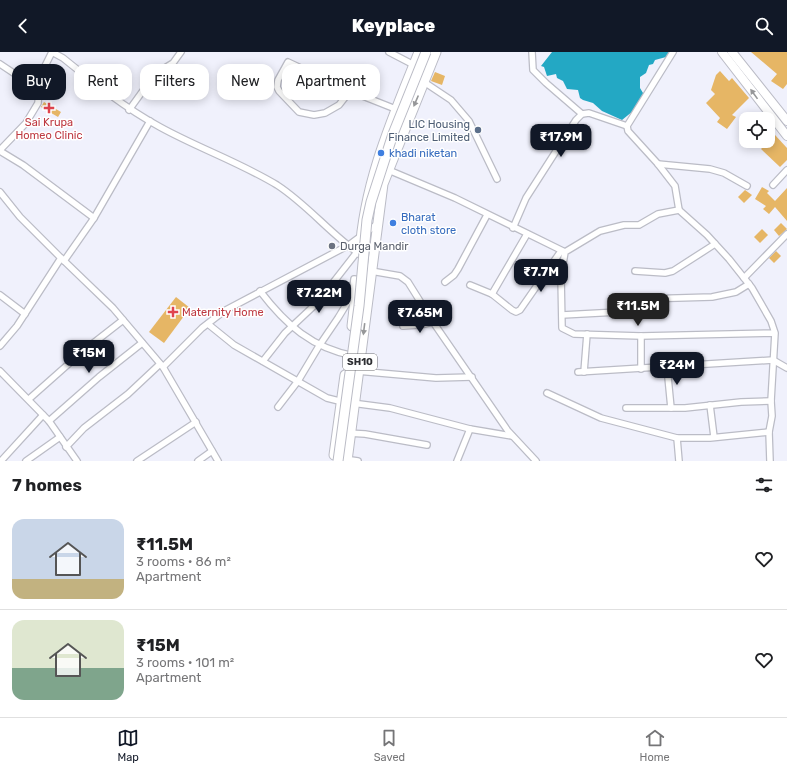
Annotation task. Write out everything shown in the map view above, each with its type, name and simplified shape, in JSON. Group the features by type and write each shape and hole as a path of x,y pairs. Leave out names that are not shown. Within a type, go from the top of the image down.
{"main road":[{"path":"340,460 337,432 358,280 358,253 366,204 376,165 396,109 420,52"},
{"path":"340,460 359,306 367,220 371,202 393,134 426,52"},
{"name":"SH10","path":"340,460 349,434 361,358 381,193 388,170 436,52"},
{"path":"726,53 787,121"},
{"path":"726,53 787,136"}],"street":[{"path":"46,64 52,52 63,58 129,110 150,122 218,154 276,185 299,202 349,245 371,267 404,278 512,436 536,461"},
{"path":"129,110 155,74 173,63 181,52"},
{"path":"389,52 414,65"},
{"path":"532,52 533,70 582,114"},
{"path":"673,52 627,126 628,131 658,164 675,186 679,210 715,244 749,284 771,321 775,333 771,401 772,416 769,432 770,461"},
{"path":"288,62 350,91 339,105 325,113 314,115 299,112 279,92 277,87 278,80 288,62"},
{"path":"0,64 12,72"},
{"path":"424,82 451,100 469,121 497,179"},
{"path":"38,100 26,123 0,150 23,165 94,218"},
{"path":"373,100 410,115"},
{"path":"513,228 526,198 555,150 576,120 582,114 589,113 627,126"},
{"path":"0,346 6,341 94,218 150,122"},
{"path":"658,164 710,169 724,173 746,186"},
{"path":"376,165 455,198 513,228 563,251"},
{"path":"773,185 787,170"},
{"path":"0,192 20,217 113,308 162,366 218,461"},
{"path":"470,285 492,294 516,312 520,310 563,251 600,231 624,225 639,225 658,214 679,210"},
{"path":"445,282 454,275 458,269 487,214"},
{"path":"66,447 84,428 162,366 224,311 349,245 376,225"},
{"path":"492,294 527,234"},
{"path":"744,278 787,234"},
{"path":"635,271 665,273 673,271 715,244"},
{"path":"563,251 561,276 562,328 574,334 641,336 775,333"},
{"path":"263,361 285,333 318,302 358,253"},
{"path":"278,407 298,381 352,295 354,279 370,280"},
{"path":"562,315 637,311 639,310 643,299 712,296 736,292 749,284"},
{"path":"260,292 273,308 292,327 319,346 361,358"},
{"path":"0,295 25,314"},
{"path":"29,399 82,352 123,320"},
{"path":"404,326 433,322"},
{"path":"208,324 234,345 327,398 341,402 390,408 470,429 512,436"},
{"path":"587,334 581,372 773,360 787,368"},
{"path":"641,336 641,369"},
{"path":"49,422 99,377 142,343"},
{"path":"667,367 670,408"},
{"path":"346,370 436,378 472,377"},
{"path":"0,371 29,399 49,422 77,461"},
{"path":"547,393 601,418 677,438 714,437 769,432"},
{"path":"626,408 670,408 753,401 771,401"},
{"path":"710,405 714,437"},
{"path":"1,461 43,415"},
{"path":"137,461 196,422"},
{"path":"457,461 470,429"},
{"path":"337,432 365,434 427,445"},
{"path":"26,461 60,437"},
{"path":"677,438 679,461"},
{"path":"198,461 212,451"},
{"path":"340,460 358,461"}],"water":[{"path":"552,52 671,52 666,57 655,60 653,64 649,65 646,73 640,77 640,88 643,93 648,94 638,107 622,120 602,111 593,103 580,98 578,90 567,89 563,81 557,78 556,74 547,76 544,67 541,66"}],"building":[{"path":"751,52 787,52 787,84 783,89 771,81 777,74"},
{"path":"720,71 729,81 732,78 749,98 732,115 736,117 727,129 717,122 720,118 706,103 715,94 711,90 716,75"},
{"path":"435,72 445,76 442,85 431,81"},
{"path":"44,102 61,112 58,117 41,107"},
{"path":"775,135 787,148 787,160 780,167 761,149 775,148"},
{"path":"762,187 769,191 767,193 775,201 787,188 787,221 775,207 769,214 763,209 766,206 755,199"},
{"path":"745,190 752,195 744,203 738,197"},
{"path":"781,223 787,229 779,236 774,230"},
{"path":"762,229 768,235 760,243 754,237"},
{"path":"776,251 781,256 774,263 769,258"},
{"path":"176,297 190,308 164,343 149,332"}],"place":[{"name":"Sai Krupa Homeo Clinic","path":"49,108"},
{"name":"LIC Housing Finance Limited","path":"478,130"},
{"name":"khadi niketan","path":"381,153"},
{"name":"Bharat cloth store","path":"393,223"},
{"name":"Durga Mandir","path":"332,246"},
{"name":"Maternity Home","path":"173,312"}]}
